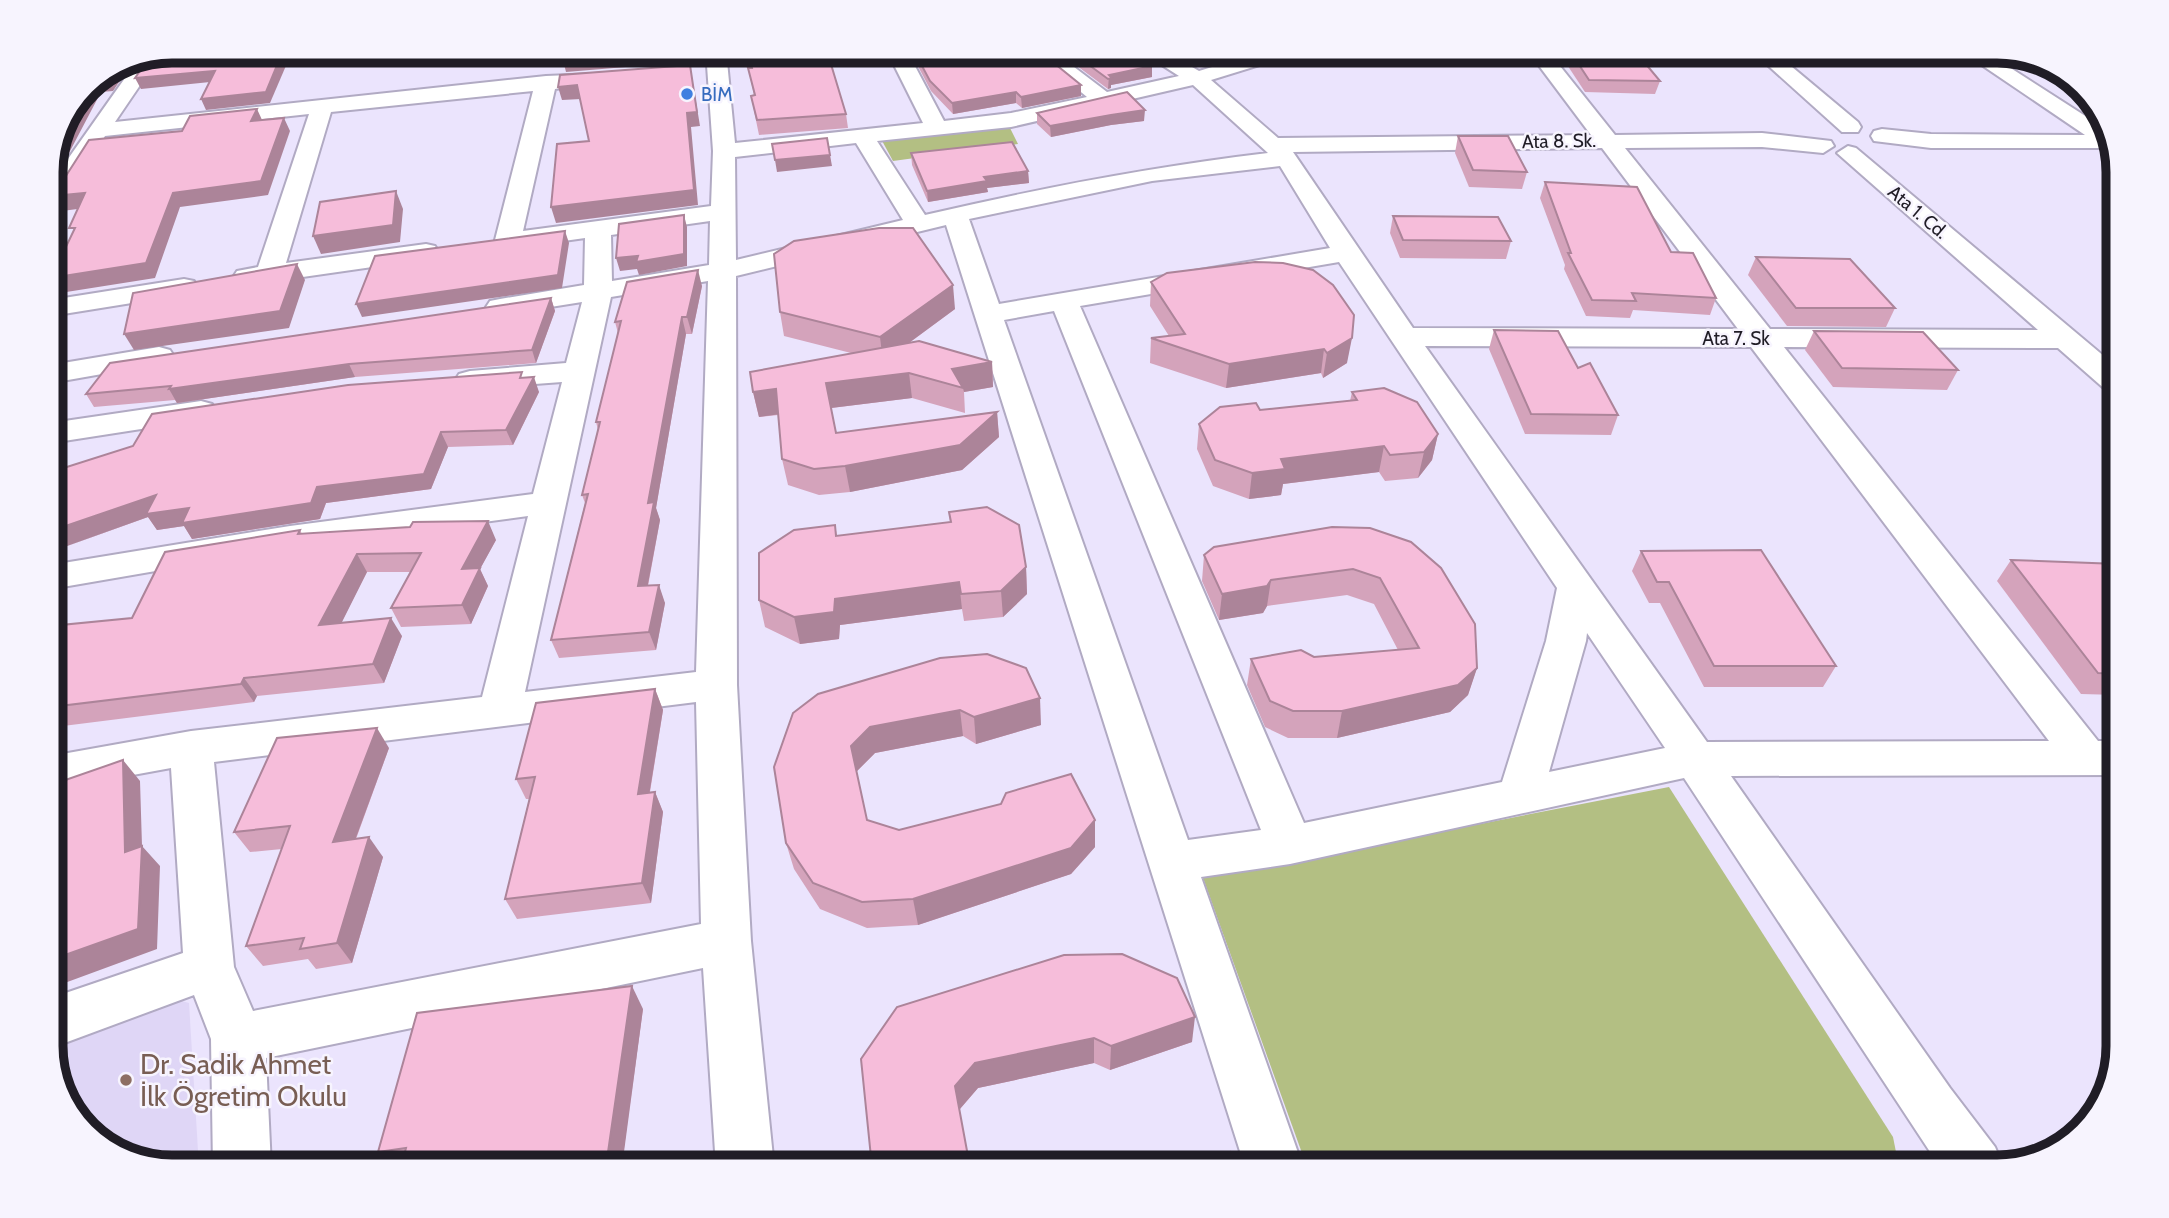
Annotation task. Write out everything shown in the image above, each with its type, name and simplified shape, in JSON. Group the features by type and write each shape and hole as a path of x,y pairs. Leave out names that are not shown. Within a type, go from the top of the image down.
{"street":[{"path":"708,63 724,151 716,685 726,941 743,1155"},
{"path":"903,63 936,127"},
{"path":"1057,63 1102,98"},
{"path":"1171,63 1197,78 1279,151 1346,253 1696,759 1930,1107 1966,1155"},
{"path":"724,151 1011,120 1197,78 1246,63"},
{"path":"1547,63 1761,338 2102,758"},
{"path":"1749,63 1818,135 1848,153 1931,142 2101,142"},
{"path":"1776,63 1850,127 1885,146"},
{"path":"1989,63 2099,134"},
{"path":"63,183 119,98 131,72"},
{"path":"97,130 625,76"},
{"path":"508,240 546,82"},
{"path":"93,100 119,98"},
{"path":"270,273 323,106"},
{"path":"1818,135 1850,127"},
{"name":"Ata 8. Sk.","path":"476,310 598,293 723,271 1044,194 1279,151 1762,139 1818,135"},
{"path":"862,136 937,220 987,314 1271,1155"},
{"name":"Ata 1. Cd.","path":"1885,146 1958,225 1988,271"},
{"name":"Ata 1. Cd.","path":"1848,153 2106,373"},
{"path":"64,162 76,160"},
{"path":"482,244 722,212"},
{"path":"499,713 551,502 598,293 598,229"},
{"path":"63,306 270,273 455,248"},
{"path":"987,314 1065,303 1346,253"},
{"path":"1065,303 1290,845"},
{"name":"Ata 7. Sk","path":"1404,337 2068,339"},
{"path":"63,372 192,351"},
{"path":"435,383 580,371"},
{"path":"63,431 231,407"},
{"path":"63,575 290,537 551,502"},
{"path":"1520,797 1566,641 1576,588"},
{"path":"63,770 191,748 716,685"},
{"path":"191,748 209,967 238,1039 242,1155"},
{"path":"1170,862 1290,845 1696,759 2102,758"},
{"path":"238,1039 726,941"},
{"path":"63,1019 209,967"}],"shaded area":[{"name":"Dr. Sadik Ahmet İlk Ögretim Okulu","path":"171,998 189,1003 198,1155 158,1154 130,1147 95,1123 78,1100 69,1081 63,1053 63,1036"}],"green space":[{"path":"1007,122 1018,144 893,161 880,137"},
{"path":"1669,787 1893,1137 1897,1155 1303,1155 1203,878"}],"building":[{"path":"278,63 266,92 201,99 215,71 135,78 142,68 158,64"},
{"path":"751,63 831,63 846,114 757,120 751,96 755,95 748,68 752,68"},
{"path":"920,63 1054,63 1081,85 1021,97 1016,92 952,103 930,81"},
{"path":"1086,63 1147,63 1152,66 1109,75 1112,78 1108,79"},
{"path":"1578,63 1645,63 1660,81 1589,80"},
{"path":"690,65 697,112 687,113 694,190 551,207 557,144 589,141 577,85 558,87 560,75"},
{"path":"1127,92 1145,110 1050,126 1037,113"},
{"path":"257,109 251,121 284,118 261,181 173,193 146,263 63,276 63,253 75,228 69,228 85,193 63,195 63,180 89,140 182,131 190,116"},
{"path":"1458,136 1508,136 1527,172 1473,170"},
{"path":"827,138 830,155 775,160 772,144"},
{"path":"1012,142 1028,171 984,177 987,181 927,191 911,153"},
{"path":"1545,182 1637,187 1671,252 1693,253 1716,298 1632,293 1636,301 1592,300 1568,253 1571,253"},
{"path":"396,191 393,225 313,236 320,202"},
{"path":"684,215 684,254 636,262 638,256 616,258 619,224"},
{"path":"1393,216 1498,217 1511,241 1403,240"},
{"path":"879,228 913,228 953,285 880,337 780,312 774,254 794,241"},
{"path":"565,231 558,275 356,304 375,256"},
{"path":"1756,257 1850,259 1895,308 1796,308"},
{"path":"1255,262 1283,263 1313,270 1333,285 1354,315 1352,338 1327,353 1324,349 1229,364 1151,338 1185,334 1151,282 1167,273"},
{"path":"297,264 280,311 124,334 133,293"},
{"path":"698,270 687,317 682,317 648,503 654,502 638,586 659,585 649,632 551,640 588,494 582,495 600,422 596,422 621,321 615,322 627,282"},
{"path":"551,298 532,350 349,364 169,389 171,386 86,394 110,363"},
{"path":"1494,330 1558,331 1578,368 1590,363 1618,415 1531,414"},
{"path":"1814,331 1923,332 1958,370 1842,368"},
{"path":"919,341 992,362 952,369 963,388 909,373 826,383 836,433 997,412 960,445 814,469 782,459 776,389 753,392 750,372"},
{"path":"522,372 520,378 534,377 506,430 441,432 424,474 317,487 311,503 182,523 189,508 146,514 156,495 63,527 63,468 133,446 152,414 348,385"},
{"path":"1384,388 1417,402 1438,434 1424,452 1390,455 1384,446 1281,459 1285,469 1252,473 1215,460 1199,424 1220,407 1256,403 1260,410 1357,400 1352,392"},
{"path":"987,507 1019,525 1026,567 1001,591 961,594 959,582 835,599 834,612 794,617 759,600 759,553 794,530 835,525 836,536 951,522 949,512"},
{"path":"488,521 462,569 480,568 462,605 391,608 421,553 357,554 319,625 391,618 373,664 244,678 241,684 63,706 63,625 132,618 165,552 300,530 298,534 410,527 413,522"},
{"path":"1332,527 1370,528 1411,542 1441,568 1475,624 1477,668 1458,685 1342,711 1293,711 1270,701 1251,659 1301,650 1314,657 1419,648 1380,578 1353,569 1271,580 1267,586 1222,594 1204,555 1214,547"},
{"path":"1761,550 1836,666 1714,666 1669,582 1657,582 1641,551"},
{"path":"2011,560 2106,564 2106,673 2098,673"},
{"path":"987,654 1026,668 1040,698 974,717 960,710 870,727 851,746 867,820 899,830 1001,804 1006,793 1071,774 1095,820 1071,848 913,899 862,902 813,883 786,843 774,767 793,713 818,694 940,658"},
{"path":"655,689 638,794 655,792 642,883 505,899 535,777 516,779 536,703"},
{"path":"377,728 333,842 369,837 337,943 300,949 304,938 246,946 290,826 234,832 277,738"},
{"path":"123,760 125,852 142,846 138,929 63,956 63,781"},
{"path":"1122,954 1177,978 1195,1017 1111,1046 1094,1038 975,1063 955,1086 968,1155 871,1155 861,1059 897,1007 1064,955"},
{"path":"632,986 608,1155 404,1155 406,1148 378,1152 417,1013"}],"place":[{"name":"BİM","path":"687,94"},
{"name":"Dr. Sadik Ahmet İlk Ögretim Okulu","path":"126,1080"}]}
